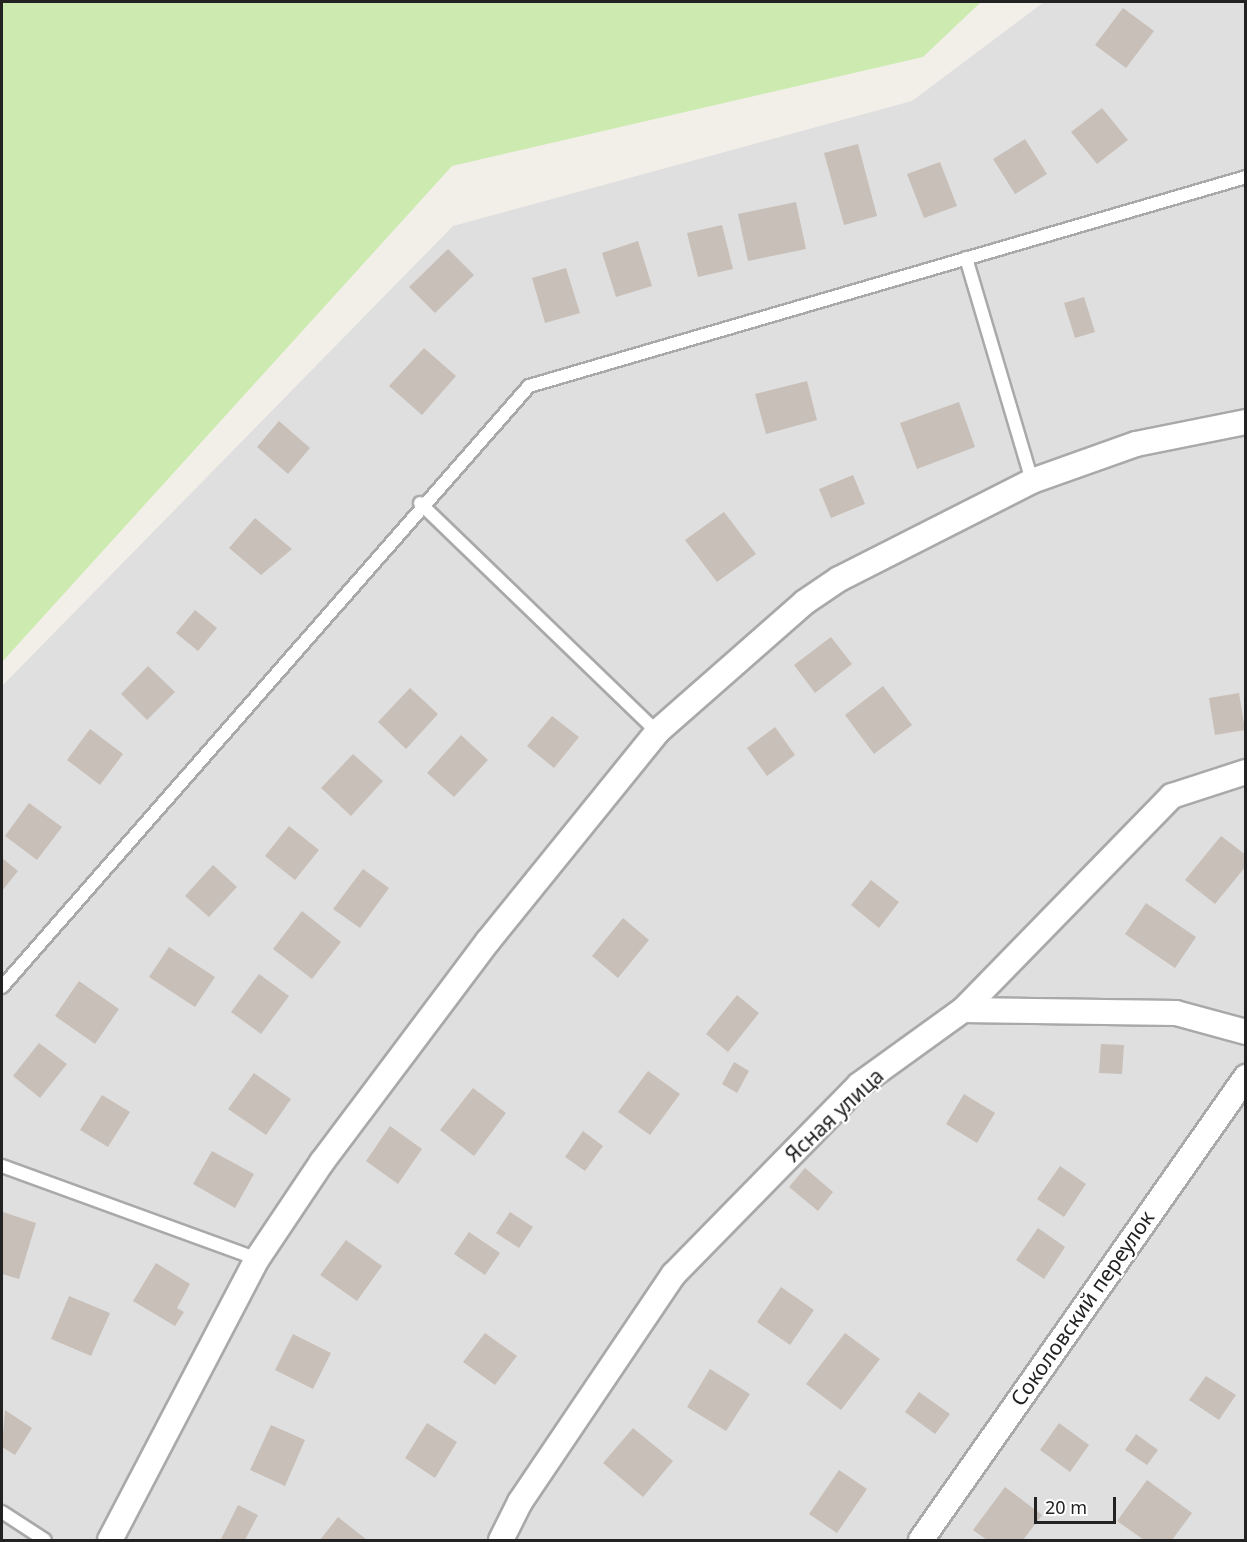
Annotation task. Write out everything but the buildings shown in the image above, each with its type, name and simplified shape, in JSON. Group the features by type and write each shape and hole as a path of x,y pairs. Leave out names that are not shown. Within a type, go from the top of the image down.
{"street":[{"path":"111,1540 257,1259 488,941 657,732 805,602 1032,481 1136,444 1245,422"},
{"name":"Ясная улица","path":"501,1540 520,1502 674,1274 859,1085 963,1010 1172,796 1245,772"},
{"path":"963,1010 1176,1013 1245,1032"},
{"name":"Соколовский переулок","path":"921,1540 1245,1077"}],"lane":[{"path":"2,987 420,503 528,386 1245,177"},
{"path":"966,258 1032,481"},
{"path":"420,503 657,732"},
{"path":"2,1166 257,1259"},
{"path":"2,1512 45,1540"}],"shaded area":[{"path":"1044,2 1245,2 1245,1540 2,1540 2,686 453,226 912,101"}],"green space":[{"path":"2,2 981,2 923,57 452,166 2,662"}]}
